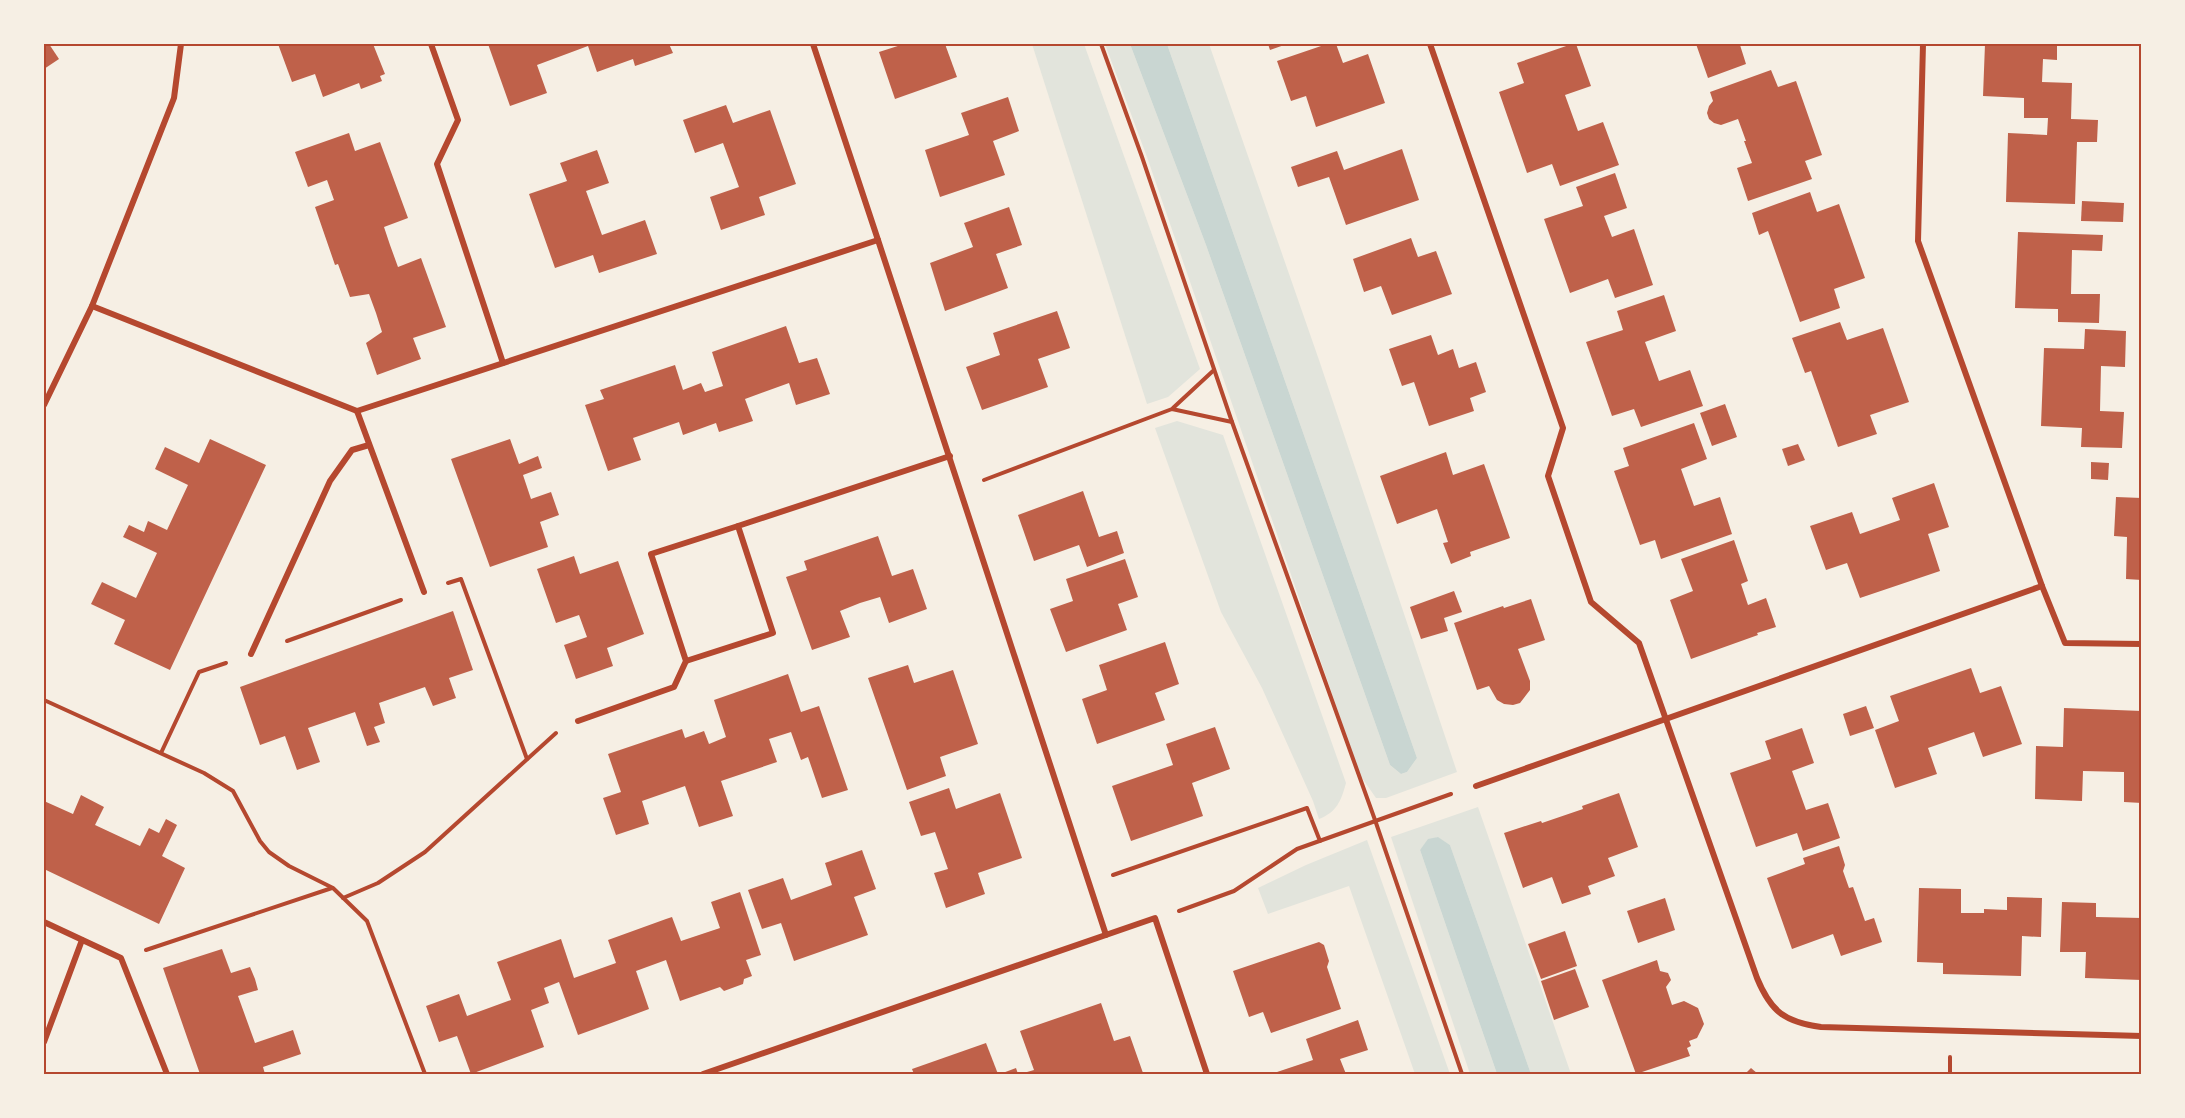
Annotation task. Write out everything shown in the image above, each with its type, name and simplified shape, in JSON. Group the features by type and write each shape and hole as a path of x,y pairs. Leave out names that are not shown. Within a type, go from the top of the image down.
{"street":[{"path":"44,405 92,306 174,98 181,44"},
{"path":"431,44 458,120 437,164 504,363"},
{"path":"813,44 1106,935"},
{"path":"1430,44 1563,428 1548,476 1591,602 1639,643 1756,978 1771,1007 1788,1019 1803,1025 1821,1027 2142,1036"},
{"path":"1923,44 1918,241 2042,586 2065,643 2142,644"},
{"path":"92,306 357,411 878,240"},
{"path":"357,411 424,592"},
{"path":"251,654 330,481 352,450 369,445"},
{"path":"578,721 674,687 686,661 651,555 950,456"},
{"path":"686,661 773,633 738,526"},
{"path":"1476,786 2042,586"},
{"path":"703,1074 1155,918 1208,1074"},
{"path":"44,922 122,957 167,1074"},
{"path":"44,1042 82,940"}],"path":[{"path":"1101,44 1232,422 1375,820 1462,1074"},
{"path":"961,489 1172,409 1214,370"},
{"path":"1172,409 1232,422"},
{"path":"161,753 199,672 461,579 527,759"},
{"path":"44,700 228,786 239,801 260,841 269,852 289,866 333,888 368,921 425,1074"},
{"path":"343,898 386,879 425,852 558,732 578,721"},
{"path":"1155,918 1234,891 1297,849 1476,786"},
{"path":"1090,883 1308,808 1320,841"},
{"path":"122,957 333,888"}],"shaded area":[{"path":"1032,44 1084,44 1200,369 1168,397 1147,404"},
{"path":"1105,44 1130,44 1206,245 1390,765 1401,774 1407,772 1417,758 1167,44 1209,44 1319,360 1457,772 1386,798 1376,798 1360,775 1147,157"},
{"path":"1130,44 1167,44 1417,758 1407,772 1401,774 1390,765 1206,245"},
{"path":"1177,421 1223,435 1346,783 1334,809 1319,819 1262,688 1221,612 1155,428"},
{"path":"1478,807 1571,1074 1531,1074 1450,845 1437,837 1420,850 1497,1074 1470,1074 1391,837"},
{"path":"1438,837 1450,845 1531,1074 1497,1074 1420,850 1428,839"},
{"path":"1367,840 1450,1074 1415,1074 1349,886 1268,914 1258,888"}],"building":[{"path":"44,44 49,44 59,59 44,69"},
{"path":"278,44 373,44 385,74 380,76 382,81 361,89 359,83 323,97 315,74 292,82"},
{"path":"488,44 669,44 673,53 635,66 633,59 597,72 588,46 537,65 547,93 510,106"},
{"path":"904,44 945,44 957,77 895,99 879,52"},
{"path":"1268,44 1287,44 1270,50"},
{"path":"1327,44 1336,44 1343,63 1368,54 1385,103 1316,127 1306,96 1291,101 1277,61"},
{"path":"1576,44 1591,86 1565,95 1578,131 1603,122 1619,165 1560,186 1552,164 1527,173 1499,92 1524,83 1517,63"},
{"path":"1696,44 1744,44 1740,45 1746,64 1708,78"},
{"path":"1985,44 2057,44 2057,60 2043,59 2042,82 2072,83 2071,119 2098,120 2097,142 2077,142 2075,204 2006,202 2008,133 2047,135 2048,118 2024,118 2024,98 1983,96"},
{"path":"1771,70 1778,87 1796,81 1822,155 1805,161 1812,179 1748,201 1737,168 1752,163 1744,141 1746,141 1738,119 1721,125 1709,119 1707,113 1713,101 1710,92"},
{"path":"1008,97 1019,131 993,141 1005,175 940,197 925,150 969,135 961,113"},
{"path":"726,105 733,123 770,110 796,184 759,197 765,215 721,230 710,197 739,187 723,143 695,153 683,120"},
{"path":"349,133 355,151 380,142 408,218 384,227 390,245 398,267 421,258 446,327 413,338 421,359 377,375 366,343 382,332 376,313 369,294 350,297 338,264 335,265 315,207 334,200 327,180 308,187 295,152"},
{"path":"1402,149 1419,200 1346,225 1329,177 1298,187 1291,167 1337,151 1344,170"},
{"path":"597,150 609,183 586,191 602,235 645,220 657,254 599,273 593,255 555,268 529,194 567,181 560,163"},
{"path":"1615,173 1627,208 1604,216 1612,237 1634,229 1653,285 1615,298 1608,279 1570,293 1544,219 1583,206 1576,187"},
{"path":"1810,192 1817,212 1839,204 1865,278 1834,289 1840,308 1800,322 1768,231 1759,235 1752,213"},
{"path":"2082,201 2124,203 2123,222 2081,221"},
{"path":"1009,207 1022,245 996,254 1008,288 945,311 930,263 973,247 964,223"},
{"path":"2018,232 2103,235 2102,251 2072,250 2071,294 2100,294 2099,323 2058,322 2058,309 2015,308"},
{"path":"1411,238 1418,257 1436,251 1452,294 1392,315 1381,286 1364,292 1353,259"},
{"path":"1664,295 1676,331 1645,342 1659,381 1690,370 1703,406 1641,427 1634,409 1612,416 1586,342 1623,330 1617,311"},
{"path":"1057,311 1070,348 1038,359 1048,387 982,410 966,367 1000,355 993,333"},
{"path":"1840,322 1847,340 1883,328 1909,402 1870,415 1877,434 1838,447 1811,371 1805,373 1792,338"},
{"path":"786,326 799,363 817,358 830,394 796,405 789,383 745,399 753,421 719,432 716,423 683,435 679,422 633,438 641,460 608,471 585,405 604,399 600,390 675,365 683,390 701,383 705,392 723,386 712,352"},
{"path":"2085,329 2126,331 2125,367 2101,366 2100,411 2124,412 2122,448 2081,447 2082,428 2041,426 2044,348 2084,349"},
{"path":"1431,335 1438,355 1453,349 1459,368 1476,362 1486,392 1470,398 1474,411 1429,426 1414,382 1402,386 1389,349"},
{"path":"1725,404 1737,437 1712,446 1700,413"},
{"path":"1694,423 1707,459 1681,469 1694,506 1720,497 1732,534 1661,559 1655,540 1640,545 1614,471 1629,466 1623,448"},
{"path":"210,439 266,465 170,670 114,644 125,620 91,604 102,582 136,598 157,553 123,537 129,525 144,532 148,521 167,530 188,485 155,469 165,447 199,463"},
{"path":"510,439 519,464 538,456 542,468 523,475 531,499 551,492 559,515 540,522 548,547 490,567 451,459"},
{"path":"1798,444 1805,460 1788,466 1782,449"},
{"path":"1446,452 1453,475 1484,464 1510,538 1470,552 1471,556 1451,564 1443,543 1448,542 1437,509 1397,524 1380,476"},
{"path":"2091,462 2109,463 2108,480 2091,479"},
{"path":"1934,483 1949,527 1928,534 1940,571 1860,598 1847,563 1826,570 1810,526 1852,512 1860,534 1900,520 1892,498"},
{"path":"1083,491 1099,537 1117,531 1124,553 1087,567 1079,545 1034,561 1018,515"},
{"path":"2116,497 2142,498 2142,580 2126,579 2127,537 2114,536"},
{"path":"878,536 892,576 913,569 927,609 889,623 880,597 860,603 840,611 850,637 812,650 786,577 807,570 804,561"},
{"path":"1734,540 1748,581 1741,584 1748,605 1766,598 1776,627 1691,659 1670,600 1693,591 1681,559"},
{"path":"574,556 580,574 618,561 644,634 607,648 613,666 576,679 564,645 587,637 579,615 556,623 537,569"},
{"path":"1125,559 1138,597 1118,604 1127,630 1066,652 1050,609 1073,601 1066,579"},
{"path":"1454,591 1462,612 1444,618 1448,631 1421,639 1410,607"},
{"path":"1531,599 1545,640 1518,649 1530,681 1530,690 1520,703 1504,704 1497,700 1489,686 1477,690 1454,623"},
{"path":"453,611 473,670 449,678 456,698 433,706 425,687 379,703 385,723 374,727 380,742 367,746 355,712 308,728 320,762 297,770 285,736 260,745 240,687"},
{"path":"1165,642 1179,684 1155,693 1165,720 1097,744 1082,699 1107,690 1099,665"},
{"path":"908,665 914,683 953,670 978,744 940,757 946,776 907,790 868,678"},
{"path":"1971,668 1980,693 2001,686 2022,744 1983,757 1974,732 1928,748 1937,774 1895,788 1875,730 1899,721 1890,696"},
{"path":"788,674 801,712 819,706 848,790 822,798 808,757 801,760 791,732 769,739 777,762 721,781 733,816 699,827 685,786 642,801 649,824 616,835 603,798 621,792 608,754 682,729 685,738 704,731 709,744 726,737 714,700"},
{"path":"1866,706 1874,728 1850,736 1843,714"},
{"path":"2064,708 2142,711 2142,803 2124,802 2124,772 2083,771 2082,801 2035,799 2036,746 2063,747"},
{"path":"1215,727 1230,769 1192,783 1203,816 1131,841 1112,786 1173,765 1166,744"},
{"path":"1802,728 1814,763 1792,771 1806,810 1828,803 1840,838 1803,851 1797,833 1756,847 1730,773 1771,759 1765,741"},
{"path":"949,788 956,809 1000,793 1022,858 978,873 985,894 946,908 934,873 948,869 935,832 921,836 909,802"},
{"path":"1619,793 1638,847 1608,858 1615,876 1588,886 1591,894 1562,904 1552,877 1523,888 1504,833 1583,809 1582,806"},
{"path":"81,795 104,807 95,825 140,846 149,828 159,833 166,819 177,825 162,856 185,868 159,924 44,869 44,801 73,814"},
{"path":"1839,846 1845,865 1843,871 1849,888 1853,887 1865,921 1874,918 1882,942 1841,956 1833,934 1792,949 1767,878 1805,864 1803,858"},
{"path":"862,850 876,889 854,897 868,935 794,961 781,923 762,929 748,890 783,878 791,900 832,885 825,863"},
{"path":"1919,888 1961,889 1961,913 1984,913 1984,909 2007,910 2007,897 2042,898 2041,937 2022,936 2021,976 1943,974 1943,963 1917,962"},
{"path":"740,892 761,955 746,960 752,976 744,979 743,984 724,991 720,987 680,1001 666,960 636,971 649,1009 578,1035 559,982 544,988 549,1003 531,1010 544,1047 471,1074 457,1036 439,1042 426,1006 459,994 467,1016 511,1000 497,962 561,939 574,978 616,963 608,940 666,919 672,917 681,941 720,928 711,902"},
{"path":"1665,898 1675,930 1638,943 1627,911"},
{"path":"2062,902 2096,903 2096,917 2142,918 2142,980 2085,978 2086,952 2060,952"},
{"path":"1565,931 1577,966 1541,979 1528,944"},
{"path":"1319,942 1324,945 1329,961 1327,967 1341,1009 1271,1033 1263,1012 1249,1017 1233,971"},
{"path":"222,949 231,973 250,967 255,979 258,990 238,996 255,1043 293,1030 301,1054 263,1067 265,1074 200,1074 163,968"},
{"path":"1657,960 1660,971 1668,973 1671,980 1666,987 1672,1005 1684,1001 1698,1008 1704,1024 1697,1038 1689,1041 1691,1046 1687,1048 1690,1056 1636,1074 1602,980"},
{"path":"1575,969 1589,1007 1554,1020 1541,981"},
{"path":"1101,1003 1114,1041 1130,1036 1143,1073 1020,1074 1034,1070 1020,1031"},
{"path":"1358,1020 1368,1050 1340,1059 1346,1074 1271,1074 1313,1060 1306,1039"},
{"path":"986,1043 998,1074 914,1074 912,1069"},
{"path":"1016,1068 1018,1074 1000,1074"},
{"path":"1751,1068 1758,1074 1745,1074"}]}
